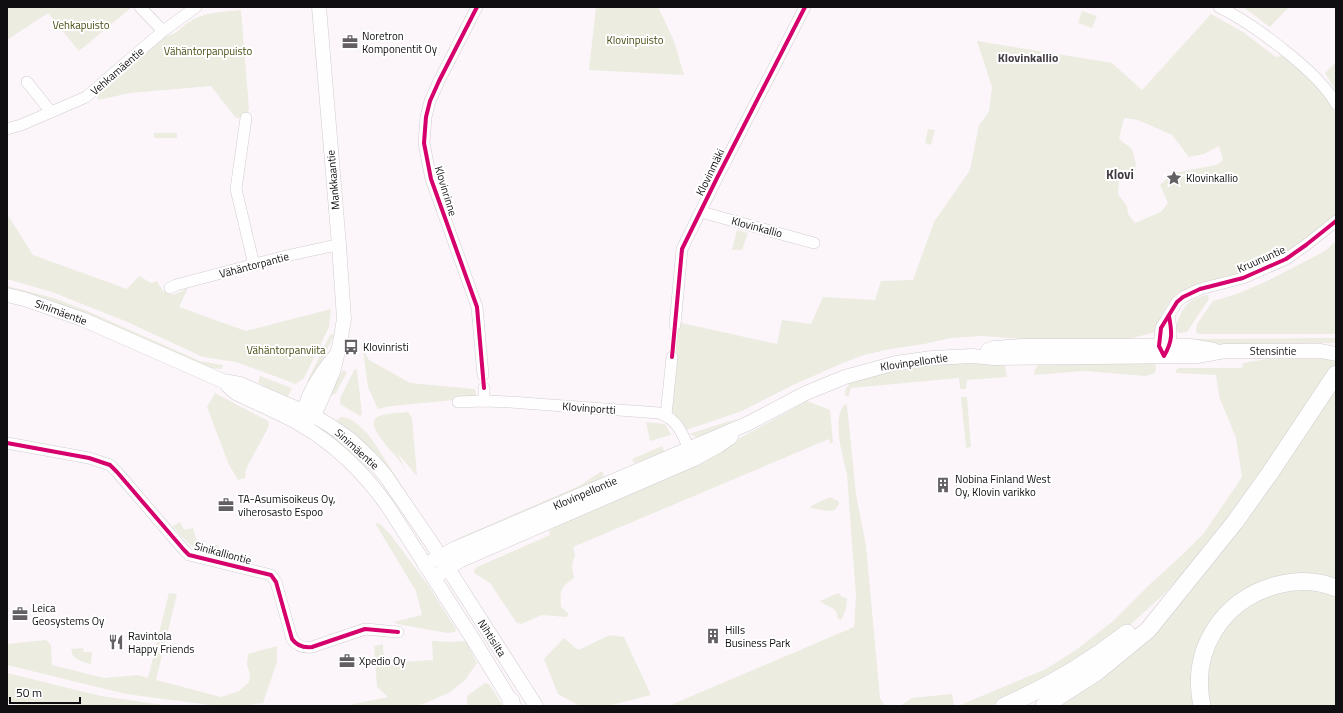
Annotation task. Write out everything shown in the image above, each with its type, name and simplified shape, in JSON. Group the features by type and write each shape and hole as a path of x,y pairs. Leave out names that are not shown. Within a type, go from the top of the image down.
{"highway":[{"path":"1044,706 1098,671 1148,630 1200,567 1266,480 1335,376"},
{"path":"1004,706 1064,676 1112,645 1135,627 1200,567"},
{"path":"1202,706 1198,678 1205,648 1219,622 1241,601 1268,588 1282,584 1311,582 1326,584 1336,588"}],"main road":[{"name":"Mankkaantie","path":"302,425 333,372 344,319 319,7"},
{"name":"Sinimäentie","path":"7,295 24,299 82,319 223,381 240,384 309,413 331,426 369,457 385,475 444,563"},
{"name":"Klovinpellontie","path":"425,565 461,560 691,454 806,393 864,370 896,363 932,358 972,356 994,348 1022,346 1164,349"},
{"name":"Stensintie","path":"1164,349 1197,346 1225,352 1321,351 1336,354"},
{"name":"Stensintie","path":"1321,351 1336,347"},
{"name":"Sinimäentie","path":"223,381 236,393 302,425 343,454 375,488 434,578"},
{"name":"Klovinpellontie","path":"434,578 444,563"},
{"name":"Nihtisilta","path":"444,563 536,706"},
{"name":"Nihtisilta","path":"434,578 512,704"}],"street":[{"path":"140,7 163,31"},
{"name":"Vehkamäentie","path":"7,129 22,125 86,97 163,31 196,7"},
{"name":"Klovinrinne","path":"477,7 430,101 426,117 424,143 431,179 477,307 483,375"},
{"name":"Klovinmäki","path":"675,326 682,249 716,178 805,7"},
{"path":"1219,7 1249,24 1308,70 1336,104"},
{"path":"27,82 50,112"},
{"path":"246,118 236,189 254,265"},
{"name":"Klovinkallio","path":"701,212 814,243"},
{"name":"Kruununtie","path":"1164,349 1171,329 1169,316 1177,302 1191,293 1243,278 1286,259 1306,245 1336,220"},
{"name":"Vähäntorpantie","path":"170,288 176,285 320,248 339,245"},
{"path":"672,357 666,415 675,422 691,454"},
{"path":"484,388 484,401"},
{"name":"Klovinportti","path":"458,402 484,401 635,411 666,415"},
{"name":"Sinikalliontie","path":"7,443 90,458 110,465 118,472 189,555 271,575 276,582 292,639 298,646 312,647 365,629 398,632"}],"green space":[{"name":"Vehkapuisto","path":"7,7 132,7 79,51 48,13 7,40"},
{"name":"Klovinpuisto","path":"596,7 658,7 674,41 684,75 589,70"},
{"path":"1243,7 1289,7 1270,27"},
{"name":"Vähäntorpanpuisto","path":"241,10 249,109 244,118 236,118 211,86 130,93 98,100 97,95 165,36 175,33 189,22 200,16"},
{"path":"1082,11 1097,16 1092,28 1078,23"},
{"path":"1211,14 1243,32 1276,57 1282,56 1307,76 1327,97 1336,114 1336,215 1301,245 1241,276 1206,282 1188,288 1171,300 1161,315 1155,332 1126,340 1036,340 982,336 951,338 864,355 789,387 742,411 686,430 669,408 677,322 777,344 782,320 811,324 823,297 875,300 881,281 913,280 934,222 970,170 979,125 989,112 992,87 977,41 1112,63 1142,90","holes":["1124,118 1138,120 1172,135 1189,157 1204,154 1219,146 1223,160 1216,165 1173,173 1160,185 1168,203 1161,212 1135,223 1128,214 1127,206 1118,194 1119,181 1132,178 1136,164 1132,149 1119,139"]},
{"path":"1336,62 1336,91 1325,73"},
{"path":"928,129 935,130 931,145 925,143"},
{"path":"154,133 177,133 177,138 154,138"},
{"name":"Vähäntorpanviita","path":"9,217 33,255 127,289 139,276 151,283 157,281 163,291 173,295 188,288 179,307 246,331 331,309 329,327 304,378 296,384 236,362 203,357 125,321 52,292 7,279 7,218"},
{"path":"737,230 748,233 742,250 732,250"},
{"path":"1336,241 1336,334 1198,334 1196,332 1197,324 1213,301 1237,294 1267,281 1325,251"},
{"path":"7,286 54,298 85,310 200,361 223,365 222,369 208,368 85,314 53,302 7,289"},
{"path":"1208,295 1209,299 1187,332 1179,333 1176,326 1182,311 1191,301"},
{"path":"330,335 334,335 311,384 307,382"},
{"path":"1336,338 1336,343 1194,344 1193,339"},
{"path":"363,350 369,360 410,383 475,389 477,398 391,406 378,409 368,387"},
{"path":"1267,359 1336,359 1336,379 1194,562 1162,596 1131,624 1087,657 1005,700 990,706 958,706 1046,669 1076,650 1113,621 1204,533 1242,477 1236,438 1219,396 1216,375 1176,373 1176,370 1179,368 1242,368 1243,363"},
{"path":"997,361 997,365 1005,366 1007,377 967,380 966,389 960,389 959,378 851,388 848,397 845,395 846,389 852,380 920,365"},
{"path":"1043,362 1152,362 1156,366 1155,373 1146,376 1084,371 1034,375 1039,364"},
{"path":"355,369 357,370 362,414 360,416 340,404 340,398"},
{"path":"343,370 347,372 336,393 332,395 330,394"},
{"path":"260,376 292,388 287,398 258,383"},
{"path":"1336,388 1336,583 1301,577 1215,620 1198,706 1053,706 1174,610 1202,577 1281,471"},
{"path":"215,393 268,421 269,426 246,469 245,478 238,480 229,465 207,407"},
{"path":"961,397 967,397 971,447 966,448"},
{"path":"807,401 830,410 833,442 831,444 829,439 573,547 575,555 572,565 574,578 563,587 561,593 561,607 569,614 566,617 542,615 521,624 516,622 490,583 474,573 474,570 477,567 550,535 549,531 574,514 695,463"},
{"path":"845,404 847,405 856,494 866,546 880,698 885,706 673,706 673,704 854,627 856,597 847,474 838,428 841,410"},
{"path":"408,412 412,418 417,476 398,454 408,476 400,462 378,434 374,423 377,417"},
{"path":"341,417 350,419 362,428 371,438 435,537 336,423"},
{"path":"739,418 703,436 696,437 689,434"},
{"path":"646,422 665,424 671,435 650,441"},
{"path":"332,433 353,448 375,470 372,472 350,452 329,437"},
{"path":"662,446 665,454 634,463 632,459"},
{"path":"602,471 604,476 585,489 460,543 457,539 579,486"},
{"path":"830,497 838,501 839,504 835,510 828,511 811,508 811,506"},
{"path":"180,522 184,530 193,528 197,542 204,541 206,547 218,545 220,555 195,549 173,526"},
{"path":"375,523 380,524 390,534 428,585 456,629 455,632 447,633 397,624 394,622 422,615 416,591"},
{"path":"1310,587 1336,595 1336,706 1209,706 1205,682 1212,645 1234,613 1263,595"},
{"path":"169,593 177,594 156,680 221,697 239,691 249,682 250,674 247,665 248,654 277,646 277,662 263,703 242,706 217,706 126,694 7,665 7,644 46,640 51,645 52,665 104,678 138,675 148,678"},
{"path":"838,593 844,598 847,598 846,609 841,620 838,619 834,609 820,601"},
{"path":"610,635 624,637 651,695 608,706 578,705 558,694 544,659 564,638 578,650"},
{"path":"432,641 466,641 477,663 465,680 449,693 418,706 344,706 388,697 377,687 374,646 383,644 384,663 433,660"},
{"path":"83,648 84,652 92,652 91,664 82,662 73,656 71,649"},
{"path":"7,673 101,696 170,706 26,706 7,702"},
{"path":"485,683 489,684 503,706 467,706 467,696"},
{"path":"952,694 954,706 900,706 912,698"}],"cycle path":[{"path":"477,7 430,101 426,117 424,143 431,179 477,307 484,388"},
{"path":"672,357 682,249 805,7"},
{"path":"1169,316 1171,336 1169,346 1164,356 1159,346 1161,328 1177,302 1183,297 1200,289 1243,278 1286,259 1336,221"},
{"path":"7,443 89,458 110,465 189,555 271,575 276,582 292,639 298,645 303,647 312,647 365,629 398,632"}],"place":[{"name":"Noretron Komponentit Oy","path":"350,42"},
{"name":"Klovinkallio","path":"1174,178"},
{"name":"Klovinristi","path":"351,347"},
{"name":"Nobina Finland West Oy, Klovin varikko","path":"943,485"},
{"name":"TA-Asumisoikeus Oy, viherosasto Espoo","path":"226,505"},
{"name":"Leica Geosystems Oy","path":"20,614"},
{"name":"Hills Business Park","path":"713,636"},
{"name":"Ravintola Happy Friends","path":"116,642"},
{"name":"Xpedio Oy","path":"347,661"}],"district":[{"name":"Klovinkallio","path":"1028,58"},
{"name":"Klovi","path":"1120,174"}]}
